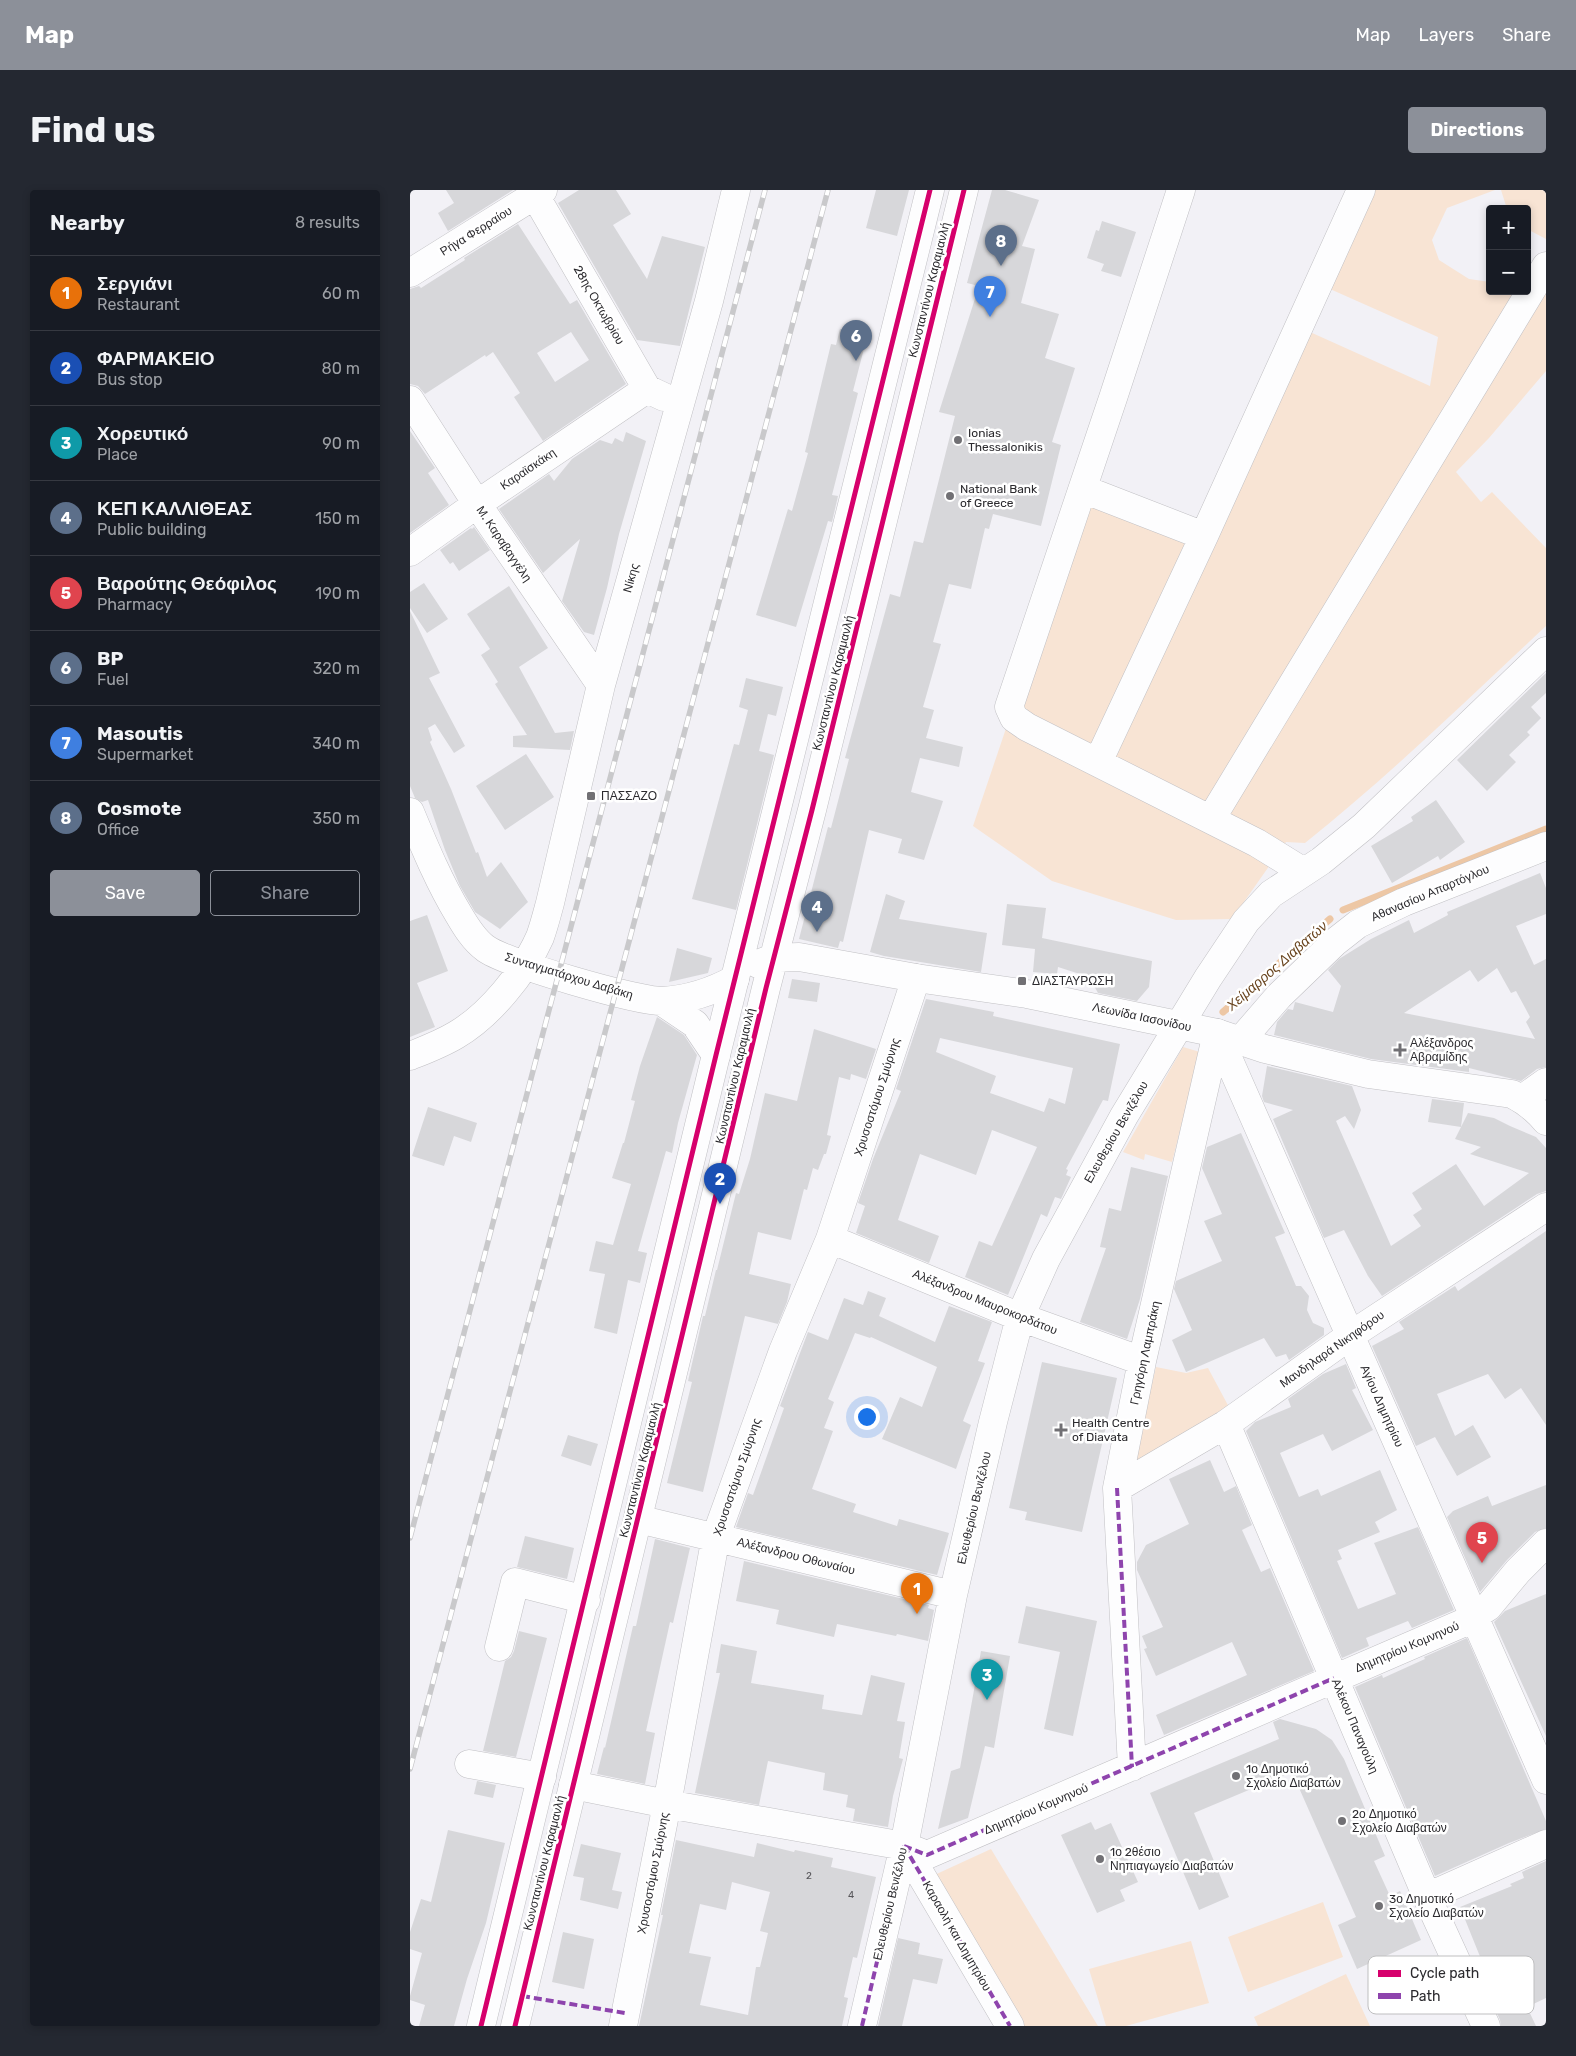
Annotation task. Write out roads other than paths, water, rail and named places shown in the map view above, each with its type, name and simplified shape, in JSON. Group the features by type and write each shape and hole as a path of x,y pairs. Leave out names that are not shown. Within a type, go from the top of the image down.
{"street":[{"name":"Νίκης","path":"410,1056 456,1035 477,1020 493,1005 525,965 540,936 550,904 601,685 709,301 736,190"},
{"name":"Κωνσταντίνου Καραμανλή","path":"481,2026 586,1600 716,1056 930,190"},
{"name":"Κωνσταντίνου Καραμανλή","path":"515,2026 773,958 814,800 964,190"},
{"path":"1181,190 1009,707 1014,718 1027,727 1257,843 1304,872"},
{"path":"1098,762 1204,536 1361,190"},
{"name":"Ρήγα Φερραίου","path":"410,273 537,192"},
{"name":"28ης Οκτωβρίου","path":"537,192 647,389"},
{"path":"1211,820 1546,266"},
{"path":"647,389 680,405"},
{"name":"Καραϊσκάκη","path":"410,552 477,504 647,389"},
{"name":"Μ. Καραβαγγέλη","path":"410,400 477,504 601,685"},
{"path":"1082,489 1204,536"},
{"name":"Ελευθερίου Βενιζέλου","path":"862,2026 904,1846 954,1595 993,1422 1020,1317 1046,1259 1086,1183 1179,1024 1246,920 1271,894 1336,850 1394,799 1546,651"},
{"name":"Συνταγματάρχου Δαβάκη","path":"410,812 442,886 470,933 485,949 525,965 616,992 661,1001 700,996 735,979"},
{"name":"Αθανασίου Απαρτόγλου","path":"1228,1037 1279,996 1335,942 1358,924 1404,902 1545,848"},
{"name":"Λεωνίδα Ιασονίδου","path":"735,979 754,966 773,958 799,957 916,978 1027,994 1179,1024 1228,1037 1265,1050 1368,1074 1501,1092 1522,1099"},
{"name":"Χρυσοστόμου Σμύρνης","path":"623,2026 667,1804 716,1536 783,1351 830,1239 916,978"},
{"name":"Συνταγματάρχου Δαβάκη","path":"661,1001 696,1024 716,1056"},
{"name":"Αγίου Δημητρίου","path":"1228,1037 1351,1335 1546,1780"},
{"name":"Γρηγόρη Λαμπράκη","path":"1132,1768 1117,1488 1142,1361 1228,1037"},
{"path":"1546,1082 1522,1099 1546,1121"},
{"name":"Μανδηλαρά Νικηφόρου","path":"1117,1488 1226,1424 1351,1335 1546,1207"},
{"name":"Αλέξανδρου Μαυροκορδάτου","path":"830,1239 1020,1317 1142,1361"},
{"name":"Αλέκου Παναγούλη","path":"1226,1424 1427,1897 1454,1956"},
{"name":"Αλέξανδρου Οθωναίου","path":"638,1519 716,1536 954,1595"},
{"name":"Δημητρίου Κομνηνού","path":"573,1785 667,1804 904,1846 927,1855 1132,1768 1475,1617 1488,1607 1518,1571 1546,1543"},
{"path":"499,1647 515,1582 586,1600"},
{"path":"469,1764 542,1776"},
{"path":"1427,1897 1546,1844"},
{"name":"Καραολή και Δημητρίου","path":"904,1846 1010,2026"},
{"name":"Αλέκου Παναγούλη","path":"1481,2014 1486,2026"}],"waterway":[{"path":"1343,910 1546,829"},
{"name":"Χείμαρρος Διαβατών","path":"1223,1012 1330,919"}],"railway":[{"path":"410,1538 765,190"},
{"path":"410,1769 828,190"}],"place":[{"name":"Cosmote","path":"1001,266"},
{"name":"Masoutis","path":"990,317"},
{"name":"BP","path":"856,361"},
{"name":"Ionias Thessalonikis","path":"958,440"},
{"name":"National Bank of Greece","path":"950,496"},
{"name":"ΠΑΣΣΑΖΟ","path":"591,796"},
{"name":"ΚΕΠ ΚΑΛΛΙΘΕΑΣ","path":"817,932"},
{"name":"ΔΙΑΣΤΑΥΡΩΣΗ","path":"1022,981"},
{"name":"Αλέξανδρος Αβραμίδης","path":"1400,1050"},
{"name":"ΦΑΡΜΑΚΕΙΟ","path":"720,1204"},
{"name":"Health Centre of Diavata","path":"1061,1430"},
{"name":"Βαρούτης Θεόφιλος","path":"1482,1563"},
{"name":"Σεργιάνι","path":"917,1614"},
{"name":"Χορευτικό","path":"987,1700"},
{"name":"1ο Δημοτικό Σχολείο Διαβατών","path":"1236,1776"},
{"name":"2ο Δημοτικό Σχολείο Διαβατών","path":"1342,1821"},
{"name":"1ο 2θέσιο Νηπιαγωγείο Διαβατών","path":"1100,1859"},
{"name":"3ο Δημοτικό Σχολείο Διαβατών","path":"1379,1906"}]}
